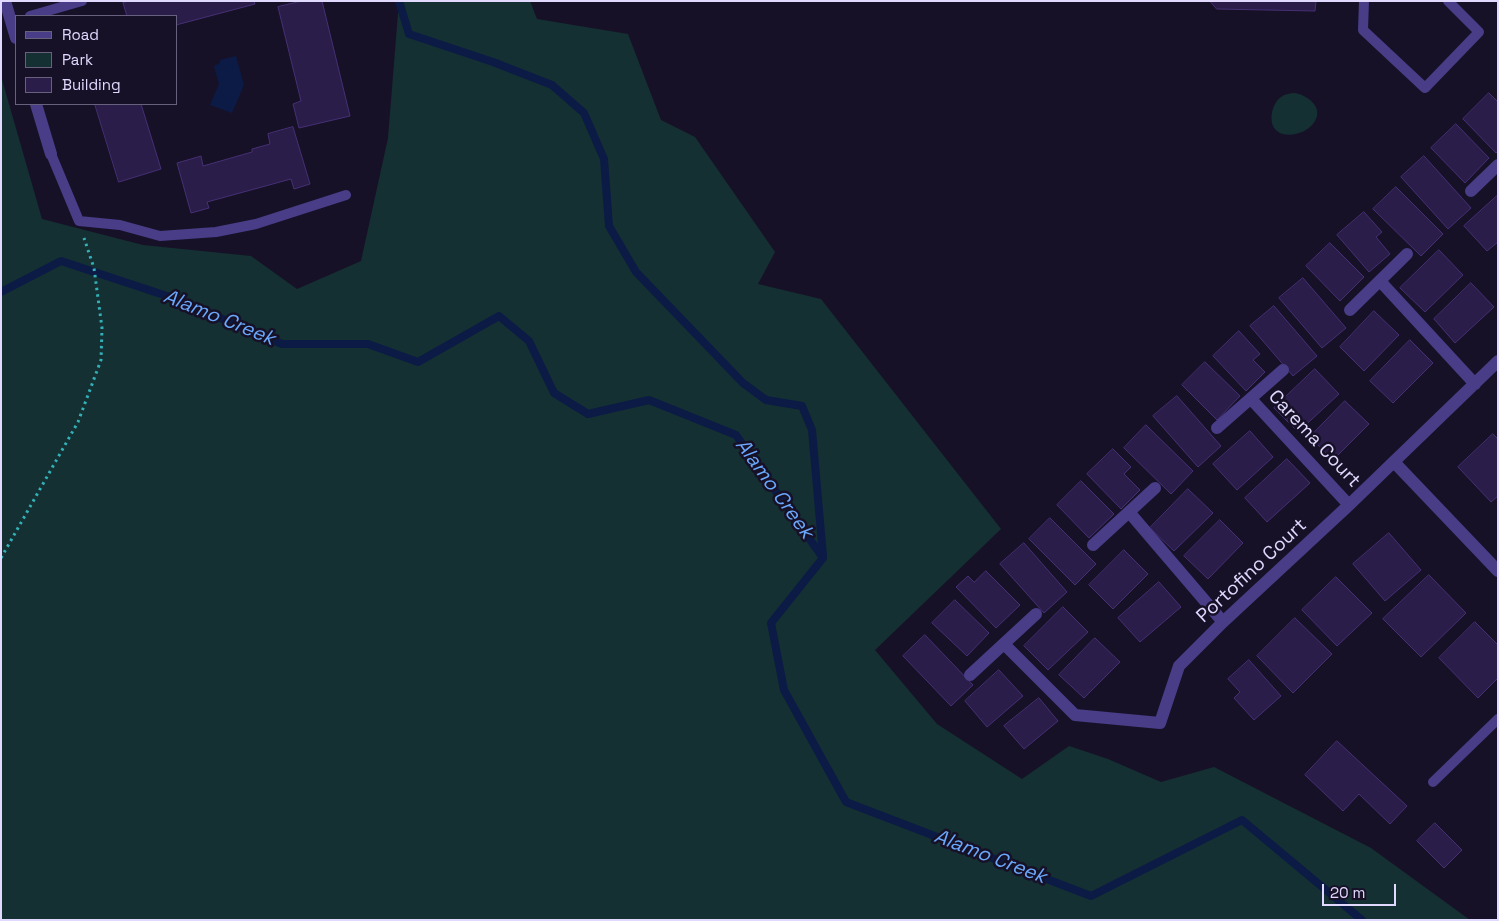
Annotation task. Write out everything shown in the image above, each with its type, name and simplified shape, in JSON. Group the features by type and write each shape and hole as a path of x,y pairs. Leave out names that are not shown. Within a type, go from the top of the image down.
{"street":[{"path":"5,1 14,21"},
{"path":"36,105 51,154"},
{"path":"1471,191 1498,165"},
{"path":"1350,310 1407,254"},
{"path":"1380,281 1475,384"},
{"name":"Portofino Court","path":"1004,644 1075,715 1160,723 1179,666 1498,361"},
{"name":"Carema Court","path":"1217,428 1283,370"},
{"name":"Carema Court","path":"1251,399 1349,505"},
{"path":"1394,462 1498,572"},
{"path":"1093,545 1155,488"},
{"path":"1130,512 1223,622"},
{"path":"970,675 1036,614"}],"lane":[{"path":"33,15 82,1"},
{"path":"1364,1 1363,30 1425,88 1479,32 1448,1"},
{"path":"51,154 79,221 120,225 160,236 216,232 256,224 346,195"},
{"path":"1433,782 1498,719"}],"path":[{"path":"1,558 78,422 101,360 102,328 94,268 79,221"}],"green space":[{"path":"399,1 530,1 537,19 628,34 661,120 695,137 775,252 758,284 821,299 1001,529 875,650 937,724 1022,779 1069,746 1108,759 1161,782 1214,767 1371,848 1470,920 1,920 1,76 42,219 143,245 251,256 297,289 361,261 388,138"},
{"path":"1295,93 1311,100 1317,109 1316,119 1309,128 1300,133 1286,135 1277,131 1272,123 1273,108 1281,97"}],"water":[{"path":"236,56 244,85 232,113 210,105 219,84 214,66 220,63 220,60"}],"building":[{"path":"129,1 254,1 255,4 178,24 178,15 127,15 123,3"},
{"path":"302,1 322,1 350,116 299,128 293,104 301,101 278,7"},
{"path":"1210,1 1316,1 1315,11 1217,9"},
{"path":"1489,93 1498,102 1498,151 1496,153 1463,119"},
{"path":"95,105 141,105 161,169 119,182"},
{"path":"1456,124 1489,158 1465,183 1431,148"},
{"path":"293,127 310,184 294,189 291,179 207,202 209,208 191,213 177,163 201,156 203,166 252,152 252,149 270,144 268,134"},
{"path":"1424,156 1471,208 1448,229 1401,177"},
{"path":"1396,187 1443,234 1421,256 1373,209"},
{"path":"1498,195 1498,242 1487,251 1464,226"},
{"path":"1364,212 1382,232 1376,237 1390,254 1369,272 1337,235"},
{"path":"1330,243 1364,277 1340,301 1306,266"},
{"path":"1439,250 1463,275 1425,312 1400,288"},
{"path":"1303,278 1346,328 1322,348 1279,298"},
{"path":"1471,283 1494,307 1455,343 1434,319"},
{"path":"1274,306 1317,356 1293,376 1250,326"},
{"path":"1374,311 1399,335 1364,371 1340,347"},
{"path":"1239,331 1260,354 1253,360 1265,372 1246,391 1213,356"},
{"path":"1410,340 1433,363 1393,403 1370,381"},
{"path":"1205,362 1240,396 1217,420 1182,385"},
{"path":"1315,369 1339,394 1298,432 1274,408"},
{"path":"1177,396 1221,446 1198,467 1153,416"},
{"path":"1345,401 1369,424 1333,460 1310,437"},
{"path":"1146,425 1193,471 1171,494 1124,448"},
{"path":"1250,431 1273,457 1237,490 1213,464"},
{"path":"1493,434 1498,439 1498,496 1491,502 1458,467"},
{"path":"1113,449 1131,467 1124,474 1140,490 1121,509 1087,474"},
{"path":"1287,459 1310,483 1267,522 1245,498"},
{"path":"1081,481 1114,514 1089,538 1057,505"},
{"path":"1188,489 1213,513 1174,551 1150,528"},
{"path":"1050,518 1096,564 1075,585 1029,539"},
{"path":"1220,520 1243,543 1208,579 1184,556"},
{"path":"1389,533 1421,570 1385,601 1353,564"},
{"path":"1024,543 1067,592 1044,613 1000,564"},
{"path":"1124,550 1148,574 1113,609 1089,585"},
{"path":"986,571 1020,605 996,628 956,587 968,576 974,582"},
{"path":"1429,575 1466,613 1421,657 1383,619"},
{"path":"1336,577 1372,613 1337,646 1302,610"},
{"path":"1159,582 1181,607 1140,642 1118,618"},
{"path":"955,600 989,633 967,656 932,623"},
{"path":"1063,607 1088,632 1048,670 1024,646"},
{"path":"1295,618 1332,654 1293,693 1257,656"},
{"path":"1475,622 1498,645 1498,678 1478,698 1439,658"},
{"path":"925,635 973,685 951,706 903,656"},
{"path":"1095,638 1120,662 1084,698 1059,675"},
{"path":"1249,660 1281,696 1254,720 1234,698 1240,692 1228,679"},
{"path":"999,670 1023,696 987,727 965,701"},
{"path":"1039,698 1058,721 1024,749 1004,726"},
{"path":"1337,741 1407,806 1390,824 1359,794 1343,811 1305,775"},
{"path":"1435,823 1462,850 1444,868 1417,841"}],"waterway":[{"name":"Alamo Creek","path":"399,1 409,34 493,62 552,85 584,113 604,159 609,226 636,272 743,383 766,400 802,406 812,430 823,556"},
{"name":"Alamo Creek","path":"1,292 61,261 170,297 282,344 368,344 418,362 499,316 529,341 554,393 588,414 649,400 736,435 823,558 771,623 784,690 846,802 1091,896 1242,820 1362,920"}]}
